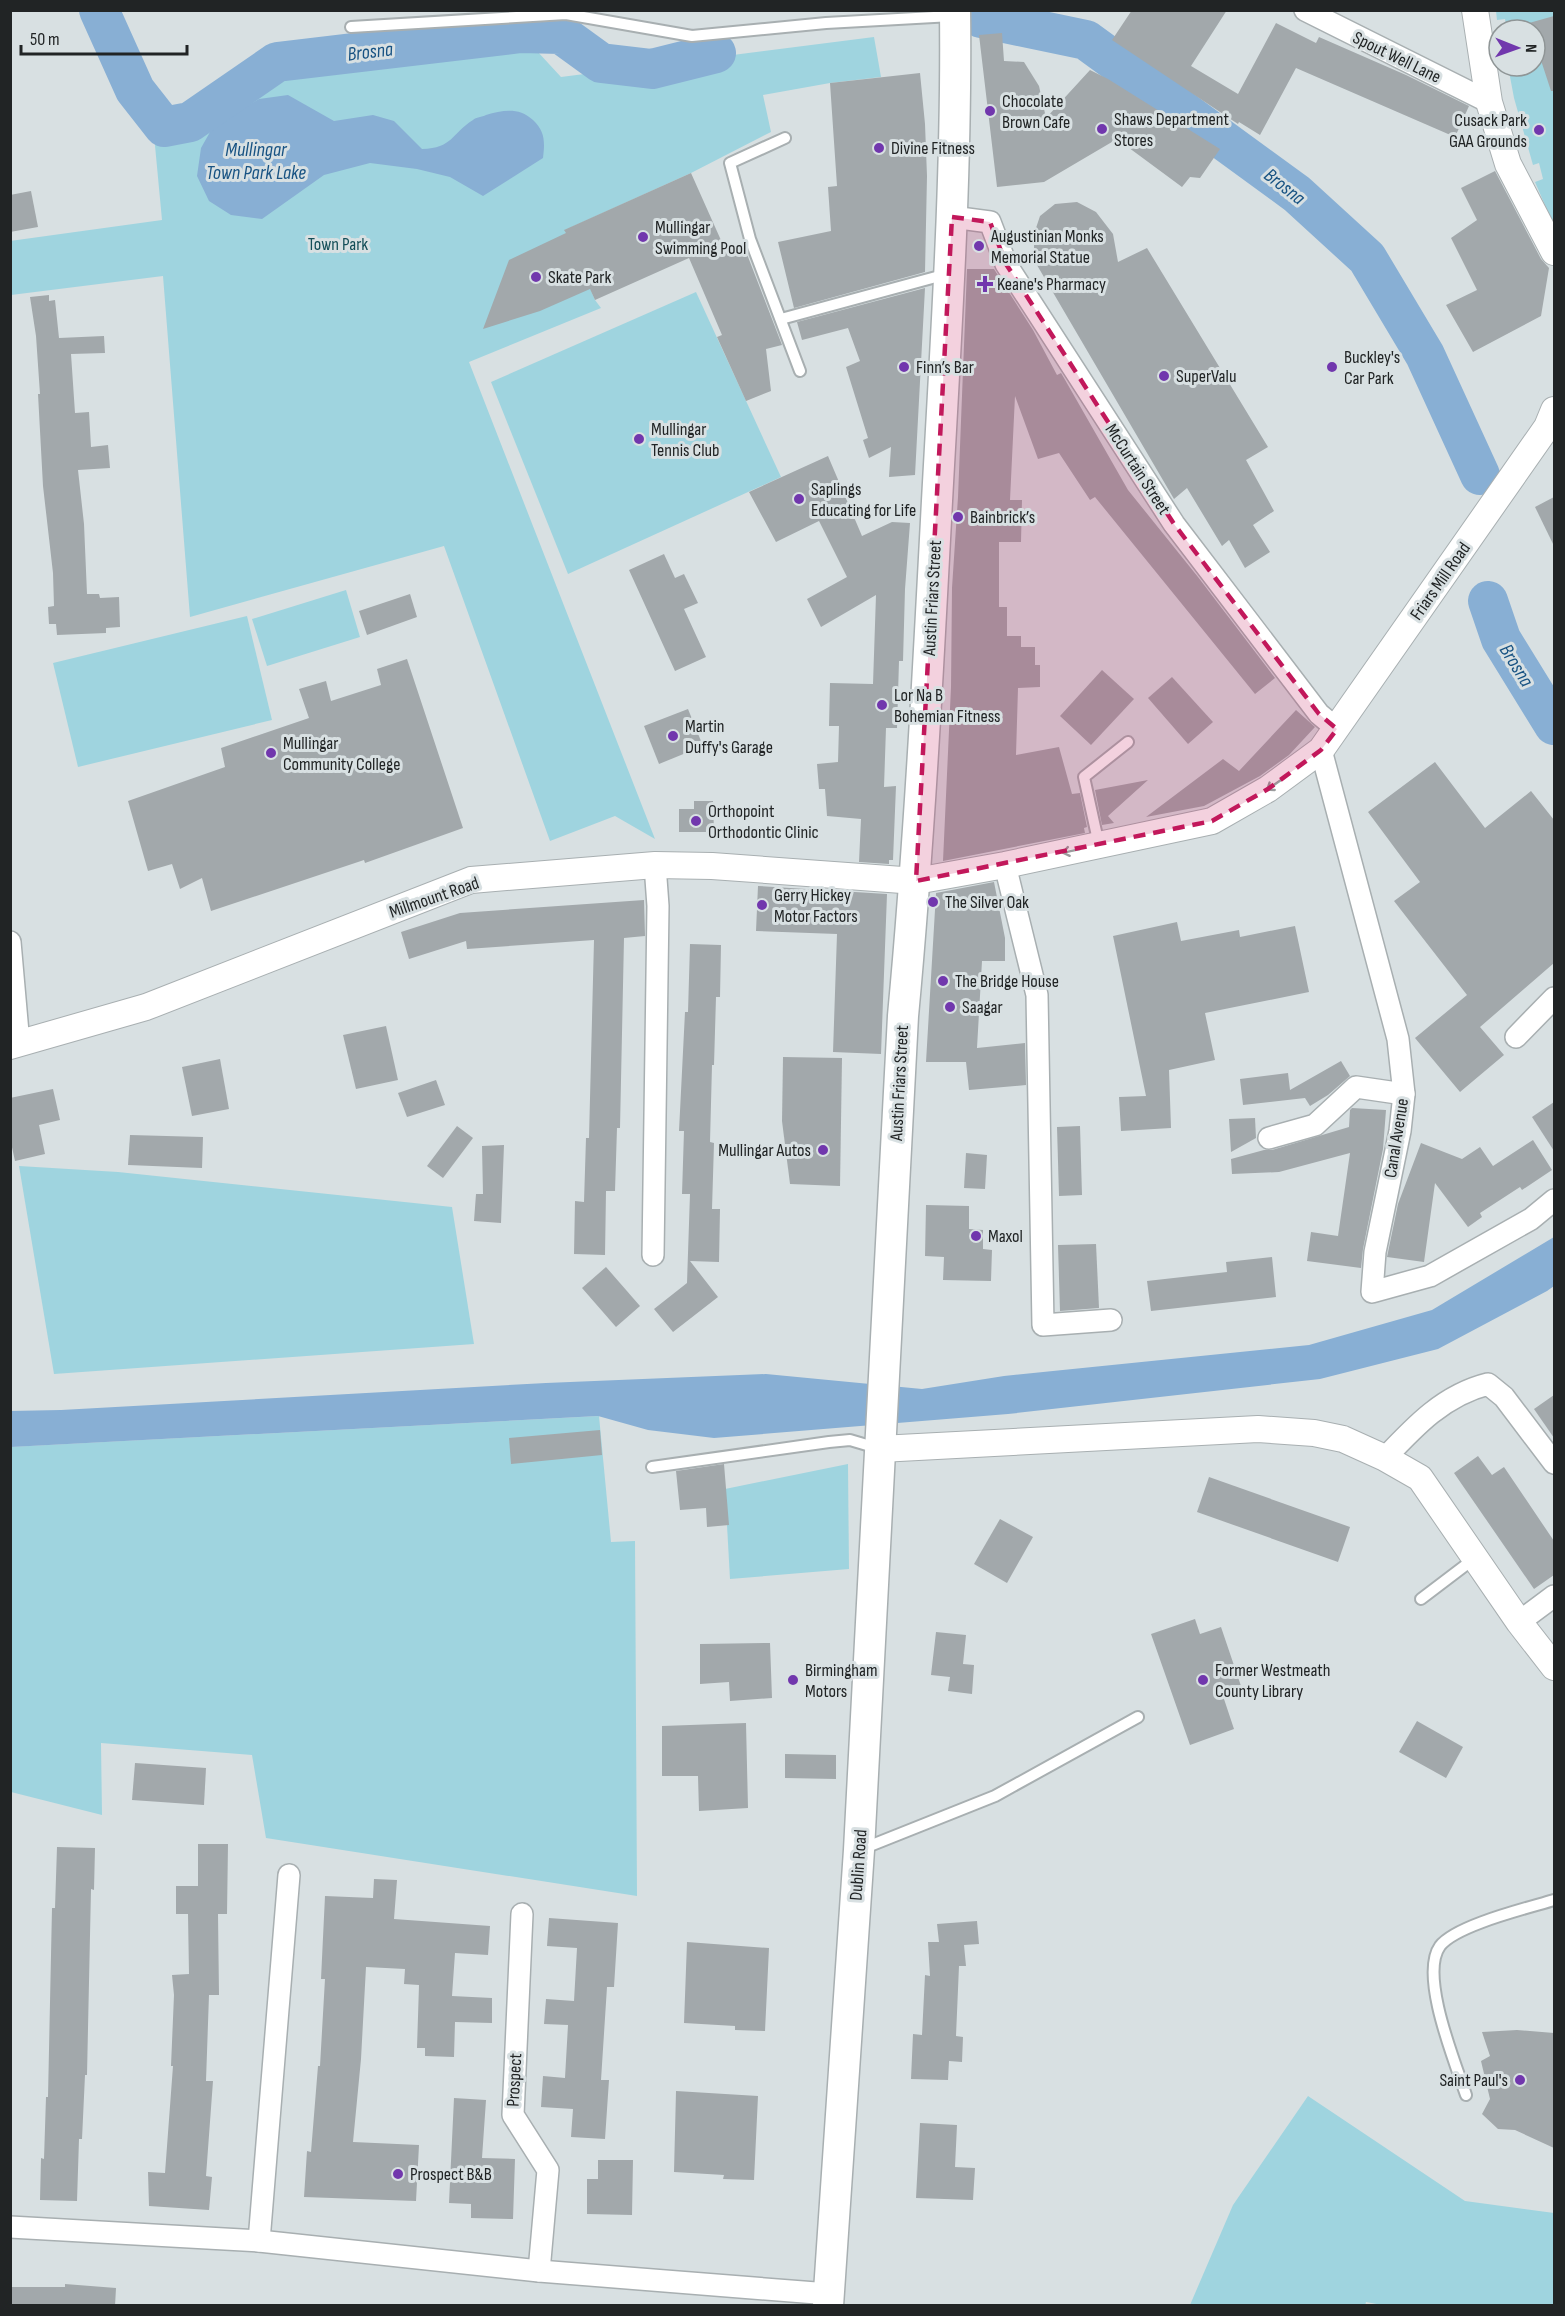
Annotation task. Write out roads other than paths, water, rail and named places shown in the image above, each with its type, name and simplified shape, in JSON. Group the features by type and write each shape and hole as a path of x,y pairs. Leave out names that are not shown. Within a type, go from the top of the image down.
{"main road":[{"name":"Austin Friars Street","path":"880,1437 903,1016 916,881 950,273 955,153 955,13"},
{"name":"Dublin Road","path":"829,2300 859,1850 880,1437"}],"street":[{"name":"Spout Well Lane","path":"1305,10 1489,102"},
{"path":"1475,10 1489,102 1508,164 1554,252"},
{"name":"McCurtain Street","path":"952,217 990,222 1006,264 1174,524 1320,714 1337,729"},
{"name":"Friars Mill Road","path":"1321,750 1546,427 1554,410"},
{"path":"916,881 1005,865 1212,821 1268,789 1321,750"},
{"name":"Canal Avenue","path":"1321,750 1398,1039 1404,1094 1400,1131 1375,1252 1372,1292 1430,1276 1531,1219 1554,1200"},
{"path":"653,1255 658,906 655,865"},
{"name":"Millmount Road","path":"15,1045 146,1007 471,880 655,865 712,866 916,881"},
{"path":"1005,865 1036,996 1043,1325 1111,1320"},
{"path":"10,942 15,1045"},
{"path":"1516,1037 1554,998"},
{"path":"1269,1138 1315,1125 1356,1088 1404,1094"},
{"path":"1385,1458 1420,1420 1469,1389 1488,1384 1504,1398 1554,1463"},
{"path":"880,1437 1258,1429 1314,1433 1343,1439 1385,1458 1420,1478 1519,1622 1554,1668"},
{"path":"1519,1622 1554,1596"},
{"path":"259,2241 289,1875"},
{"name":"Prospect","path":"522,1914 513,2115 548,2170 539,2271"},
{"path":"10,2227 259,2241 829,2300"}],"lane":[{"path":"351,27 566,12 692,36 955,13"},
{"path":"785,138 730,163 750,239 800,371"},
{"path":"781,319 950,273"},
{"path":"1098,845 1084,777 1128,742"},
{"path":"652,1467 880,1437"},
{"path":"1421,1599 1475,1558"},
{"path":"859,1850 995,1796 1138,1717"},
{"path":"1466,2096 1437,2003 1432,1966 1441,1945 1469,1926 1554,1900"}],"water":[{"name":"Mullingar Town Park Lake","path":"288,95 334,121 373,115 394,121 422,149 446,143 476,118 499,112 516,111 528,116 540,128 544,142 543,158 483,196 450,177 417,169 370,163 324,175 262,219 231,215 209,201 197,176 201,148 214,125 259,99"},
{"path":"1554,1237 1554,1286 1547,1291 1438,1349 1320,1379 1008,1414 714,1438 648,1430 598,1416 11,1447 10,1411 766,1374 922,1389 1004,1376 1309,1345 1432,1310"}],"waterway":[{"name":"Brosna","path":"99,10 135,90 164,127 190,122 277,62 521,33 561,34 601,63 652,69 716,53"},
{"name":"Brosna","path":"981,18 1086,40 1297,194 1367,258 1425,355 1480,475"},
{"name":"Brosna","path":"1488,601 1501,639 1554,725"}],"place":[{"name":"Chocolate Brown Cafe","path":"990,111"},
{"name":"Shaws Department Stores","path":"1102,129"},
{"name":"Cusack Park GAA Grounds","path":"1539,130"},
{"name":"Divine Fitness","path":"879,148"},
{"name":"Mullingar Swimming Pool","path":"643,237"},
{"name":"Augustinian Monks Memorial Statue","path":"979,246"},
{"name":"Skate Park","path":"536,277"},
{"name":"Keane's Pharmacy","path":"985,284"},
{"name":"Finn’s Bar","path":"904,367"},
{"name":"Buckley's Car Park","path":"1332,367"},
{"name":"SuperValu","path":"1164,376"},
{"name":"Mullingar Tennis Club","path":"639,439"},
{"name":"Saplings Educating for Life","path":"799,499"},
{"name":"Bainbrick’s","path":"958,517"},
{"name":"Lor Na B Bohemian Fitness","path":"882,705"},
{"name":"Martin Duffy's Garage","path":"673,736"},
{"name":"Mullingar Community College","path":"271,753"},
{"name":"Orthopoint Orthodontic Clinic","path":"696,821"},
{"name":"The Silver Oak","path":"933,902"},
{"name":"Gerry Hickey Motor Factors","path":"762,905"},
{"name":"The Bridge House","path":"943,981"},
{"name":"Saagar","path":"950,1007"},
{"name":"Mullingar Autos","path":"823,1150"},
{"name":"Maxol","path":"976,1236"},
{"name":"Birmingham Motors","path":"793,1680"},
{"name":"Former Westmeath County Library","path":"1203,1680"},
{"name":"Saint Paul's","path":"1520,2080"},
{"name":"Prospect B&B","path":"398,2174"}],"park label":[{"name":"Town Park","path":"338,244"}]}
